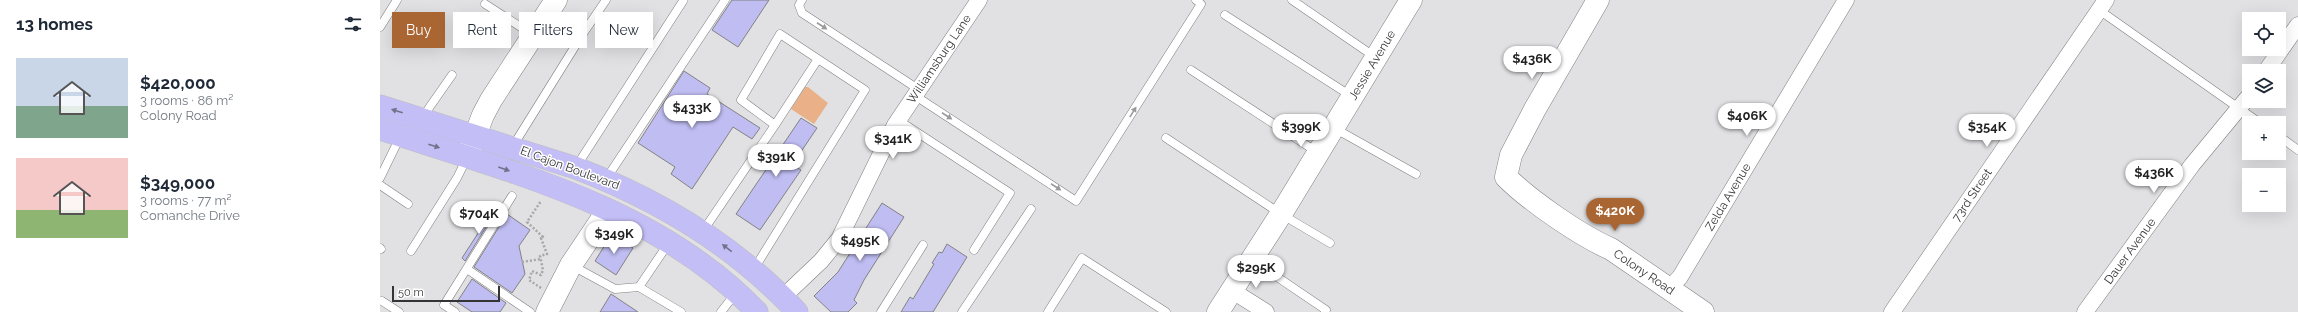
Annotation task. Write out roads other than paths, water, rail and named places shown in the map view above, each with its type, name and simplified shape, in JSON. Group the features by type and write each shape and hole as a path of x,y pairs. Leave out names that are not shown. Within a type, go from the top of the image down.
{"main road":[{"name":"El Cajon Boulevard","path":"380,106 475,135 606,179 658,205 702,231 753,270 790,304"},
{"name":"El Cajon Boulevard","path":"380,129 549,184 608,210 670,241 704,263 737,291 757,312"},
{"path":"737,291 790,304"}],"street":[{"name":"Williamsburg Lane","path":"790,304 839,239 898,120 979,0"},
{"name":"Jessie Avenue","path":"1218,312 1353,98 1411,0"},
{"name":"Colony Road","path":"1598,0 1535,108 1511,155 1506,177 1540,204 1703,312"},
{"name":"Zelda Avenue","path":"1669,289 1680,277 1846,0"},
{"name":"73rd Street","path":"1892,312 2103,5"},
{"path":"2271,64 2298,25"},
{"path":"467,157 491,100 525,48"},
{"name":"Dauer Avenue","path":"2085,312 2192,165 2242,106"},
{"path":"547,312 571,265 608,210"},
{"path":"1231,290 1266,312"}],"lane":[{"path":"380,27 397,0"},
{"path":"587,28 606,0"},
{"path":"606,179 725,0"},
{"path":"802,0 799,5 802,13 1076,201 1201,4 1196,0"},
{"path":"1292,0 1377,58"},
{"path":"576,168 683,1"},
{"path":"485,4 519,26"},
{"path":"2103,5 2250,116"},
{"path":"1225,15 1353,98"},
{"path":"753,270 865,90 780,34 741,100 775,125"},
{"path":"512,147 574,48"},
{"path":"702,231 775,125 818,59"},
{"path":"1191,70 1318,152"},
{"path":"422,119 452,75"},
{"path":"898,120 1010,192 974,250"},
{"path":"1334,128 1416,174"},
{"path":"380,178 400,136"},
{"path":"1166,138 1281,214 1330,243"},
{"path":"2286,141 2298,150"},
{"path":"411,251 457,178 467,157"},
{"path":"380,185 408,204"},
{"path":"456,312 444,305 512,196"},
{"path":"962,312 1031,209"},
{"path":"639,287 670,241"},
{"path":"881,312 923,245"},
{"path":"1048,312 1082,258 1166,312"},
{"path":"1251,260 1326,310 1325,312"},
{"path":"571,265 615,289 639,287 681,312"},
{"path":"467,269 530,312"},
{"path":"721,312 737,291"},
{"path":"382,301 399,312"}]}
